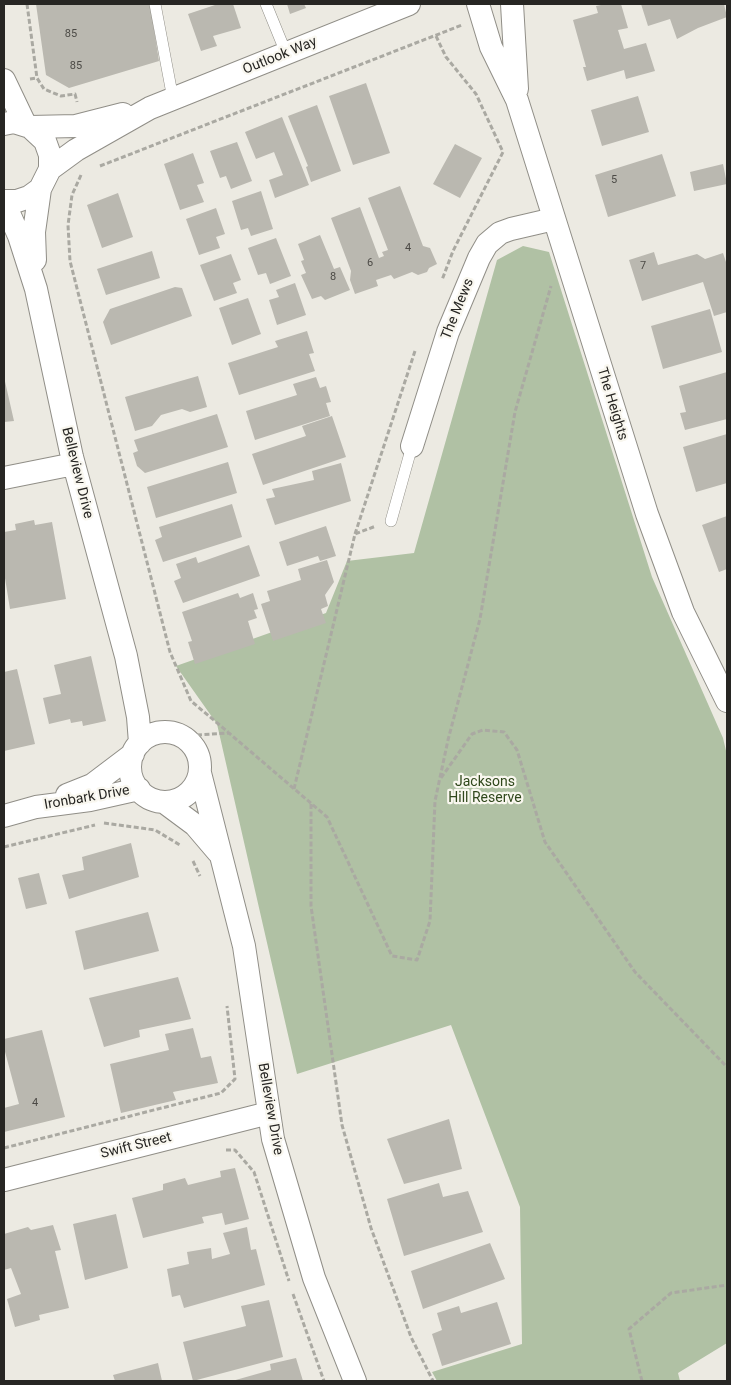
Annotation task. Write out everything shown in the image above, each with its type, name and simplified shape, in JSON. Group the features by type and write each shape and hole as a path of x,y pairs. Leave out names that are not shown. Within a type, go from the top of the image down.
{"street":[{"name":"Outlook Way","path":"4,201 17,201 30,197 45,179 76,150 150,108 409,4"},
{"name":"The Heights","path":"512,4 517,100"},
{"name":"The Heights","path":"480,11 491,47 517,100 647,514 683,612 727,701"},
{"path":"4,80 20,125"},
{"name":"Outlook Way","path":"20,125 76,126 150,108"},
{"name":"Belleview Drive","path":"20,125 45,141 50,155 34,232 36,289"},
{"name":"Belleview Drive","path":"4,201 19,236 36,289 74,464 126,656 138,717 137,748"},
{"name":"The Mews","path":"412,446 448,332 479,258 487,244 500,233 554,219"},
{"path":"4,478 74,464"},
{"name":"Belleview Drive","path":"126,656 153,712 182,736"},
{"path":"160,732 171,732 182,736 190,742 197,752 200,762 200,773 192,791 174,801 164,802 146,796 138,789 131,773 137,748 149,736 160,732"},
{"name":"Ironbark Drive","path":"4,816 36,807 92,785 137,748"},
{"name":"Belleview Drive","path":"200,773 244,946 273,1139 314,1278 356,1381"},
{"name":"Ironbark Drive","path":"36,807 90,800 138,789"},
{"name":"Belleview Drive","path":"164,802 195,825 223,858"},
{"name":"Swift Street","path":"4,1180 269,1112"}],"lane":[{"path":"155,4 173,98"},
{"path":"266,4 286,54"},
{"path":"391,521 412,446"}],"path":[{"path":"27,4 37,78"},
{"path":"93,168 436,36 480,11"},
{"path":"436,36 446,58 476,94 503,152 453,251 439,288"},
{"path":"83,173 72,194 68,225 70,262 170,652 192,701 326,816 392,956 417,960 430,921 435,801 480,619 515,412 552,282"},
{"path":"294,789 355,534 417,347"},
{"path":"355,534 391,521"},
{"path":"440,781 472,734 483,730 504,732 517,750 545,842 635,972 727,1067"},
{"path":"182,736 229,733"},
{"path":"311,803 311,906 342,1124 371,1228 411,1337 433,1381"},
{"path":"4,848 106,822 155,830 188,850"},
{"path":"192,859 204,884"},
{"path":"4,1148 221,1093 235,1079 227,999"},
{"path":"225,1150 235,1150 254,1172 282,1262 324,1381"},
{"path":"642,1381 629,1328 670,1293 727,1285"}],"green space":[{"name":"Jacksons Hill Reserve","path":"523,246 549,252 652,577 723,738 727,755 727,1343 678,1373 680,1381 437,1381 432,1372 522,1344 520,1207 451,1025 297,1074 217,724 176,666 326,613 347,561 414,553 497,260"}],"building":[{"path":"36,4 150,4 159,61 69,88 46,75"},
{"path":"218,4 233,4 241,28 213,36 217,46 201,51 188,14"},
{"path":"287,4 304,4 306,8 290,14"},
{"path":"621,4 628,28 618,30 624,49 646,43 655,71 626,79 624,70 587,81 583,67 586,67 573,20 598,13 596,6"},
{"path":"641,4 724,4 727,17 698,28 677,39 670,19 648,26"},
{"path":"366,83 390,153 353,165 329,96"},
{"path":"638,96 649,132 602,146 591,110"},
{"path":"317,105 341,171 311,182 306,167 308,166 288,116"},
{"path":"282,117 309,185 275,198 269,180 283,175 274,152 256,159 245,132"},
{"path":"237,142 252,181 231,189 226,176 220,178 210,151"},
{"path":"455,144 482,158 460,198 433,184"},
{"path":"193,153 204,183 197,185 204,202 180,210 164,164"},
{"path":"662,154 676,196 608,217 595,175"},
{"path":"723,164 727,184 694,191 690,172"},
{"path":"400,186 423,246 430,248 437,264 429,268 427,272 418,275 412,272 394,279 391,275 376,280 378,286 355,294 350,280 351,271 331,218 360,207 379,258 384,256 382,252 388,250 368,198"},
{"path":"261,191 273,229 251,236 248,228 241,230 232,201"},
{"path":"118,193 133,237 102,248 87,205"},
{"path":"216,208 225,234 216,237 220,248 199,255 186,219"},
{"path":"320,235 334,269 340,267 350,290 325,300 321,296 312,299 301,275 306,273 301,261 304,260 298,244"},
{"path":"276,238 291,276 270,284 266,273 258,275 248,248"},
{"path":"152,251 160,278 106,295 97,269"},
{"path":"654,252 658,265 697,254 705,259 723,253 727,265 727,312 714,316 703,282 642,301 629,260"},
{"path":"231,254 241,280 233,283 237,293 214,301 200,265"},
{"path":"295,283 306,315 277,325 269,300 279,297 276,290"},
{"path":"175,287 182,288 192,316 111,345 103,322 110,309"},
{"path":"248,298 261,334 232,345 219,308"},
{"path":"710,309 722,352 663,369 651,326"},
{"path":"307,331 314,353 309,354 315,371 239,395 228,363 278,347 275,341"},
{"path":"727,372 727,419 685,430 680,413 686,412 679,386"},
{"path":"198,376 207,407 190,412 182,409 161,415 152,426 135,431 125,397"},
{"path":"4,377 14,421 4,422"},
{"path":"316,377 320,388 326,386 331,402 326,403 330,416 255,440 246,411 297,395 293,384"},
{"path":"217,414 228,447 145,473 137,466 133,453 138,451 134,440"},
{"path":"332,416 346,457 263,485 252,454 306,436 302,426"},
{"path":"727,434 727,483 696,492 683,447"},
{"path":"228,462 237,493 156,518 147,487"},
{"path":"341,463 351,501 275,525 266,499 275,497 272,489 314,480 312,471"},
{"path":"232,504 242,537 163,562 155,540 162,537 159,527"},
{"path":"727,516 727,569 719,572 702,525"},
{"path":"34,520 35,525 52,522 66,599 10,609 4,572 4,532 16,530 15,524"},
{"path":"326,526 336,556 320,561 318,556 287,566 279,542"},
{"path":"249,545 260,576 183,603 174,581 181,578 176,564 196,557 198,563"},
{"path":"327,560 334,582 325,595 328,606 321,609 326,623 273,641 261,604 270,601 267,591 301,580 298,569"},
{"path":"238,593 240,598 253,593 258,609 254,610 257,618 248,621 255,644 195,664 188,642 192,641 182,612"},
{"path":"91,656 106,721 83,726 82,721 71,723 70,719 49,724 43,698 61,694 54,665"},
{"path":"17,669 35,744 4,751 4,672"},
{"path":"131,843 139,877 69,899 62,875 84,870 82,857"},
{"path":"39,873 47,904 26,909 18,878"},
{"path":"148,912 159,951 84,970 75,931"},
{"path":"178,977 191,1019 139,1030 140,1037 104,1047 89,998"},
{"path":"193,1028 201,1058 211,1056 218,1083 173,1092 176,1100 121,1113 110,1064 169,1050 165,1034"},
{"path":"42,1030 65,1117 4,1132 4,1108 19,1104 4,1048 4,1039"},
{"path":"449,1119 462,1169 404,1184 387,1139"},
{"path":"235,1168 249,1219 225,1225 222,1213 202,1217 204,1223 143,1238 132,1198 163,1190 163,1184 185,1178 188,1185 221,1177 220,1171"},
{"path":"439,1183 443,1197 468,1191 483,1232 404,1256 387,1199"},
{"path":"116,1214 128,1268 85,1280 73,1224"},
{"path":"53,1225 61,1250 55,1251 69,1308 39,1315 40,1320 15,1327 7,1299 21,1294 11,1268 4,1270 4,1234 28,1227 31,1230"},
{"path":"247,1227 251,1250 256,1249 265,1285 184,1308 180,1295 172,1297 167,1269 189,1264 187,1252 211,1248 212,1259 230,1254 223,1233"},
{"path":"490,1243 505,1279 423,1309 411,1271"},
{"path":"269,1300 283,1357 193,1381 183,1342 246,1326 241,1306"},
{"path":"497,1302 511,1344 442,1366 432,1334 442,1330 437,1313 459,1306 461,1313"},
{"path":"296,1358 303,1381 232,1381 271,1370 270,1364"},
{"path":"158,1363 162,1381 115,1381 113,1375"}]}
